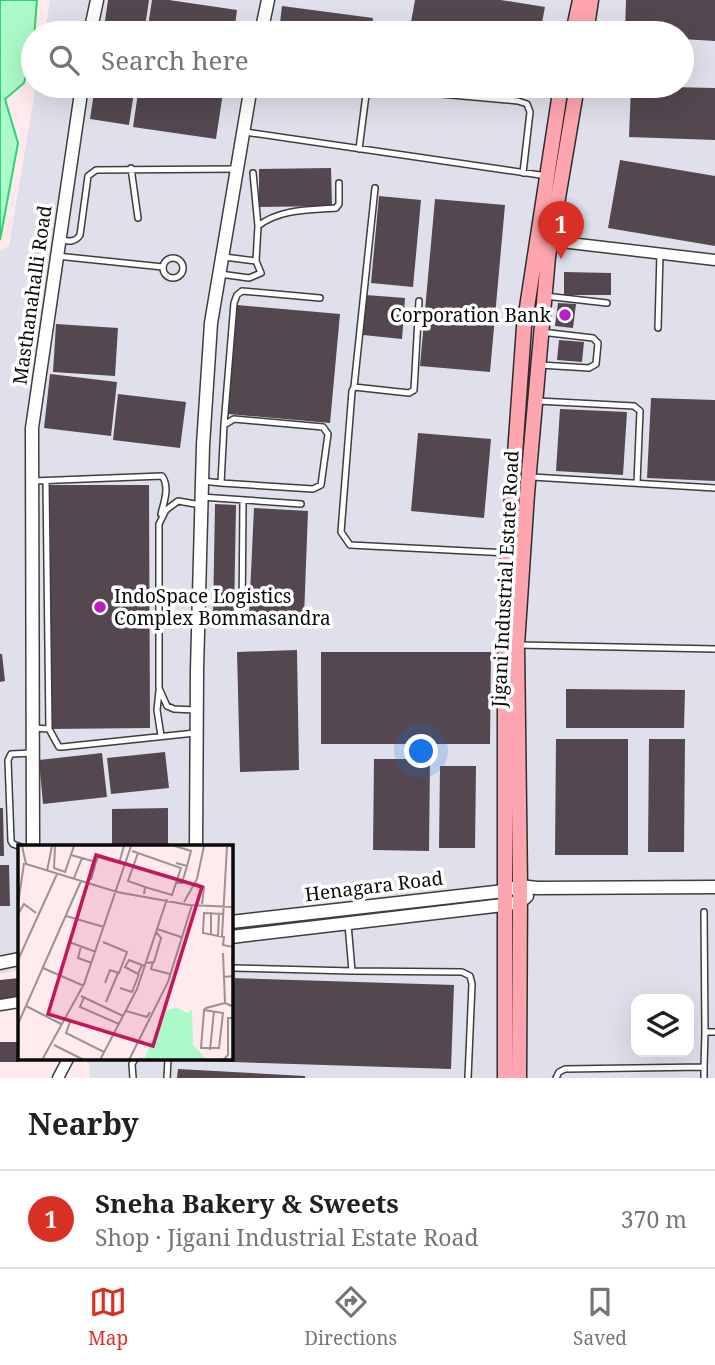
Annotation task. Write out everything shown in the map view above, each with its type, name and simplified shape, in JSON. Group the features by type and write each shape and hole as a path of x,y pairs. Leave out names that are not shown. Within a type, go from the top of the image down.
{"main road":[{"path":"576,21 580,0"},
{"path":"588,21 591,0"},
{"name":"Jigani Industrial Estate Road","path":"519,1078 517,645 528,477 545,296 547,176 559,98"},
{"name":"Jigani Industrial Estate Road","path":"505,1078 505,663 508,552 524,327 574,98"}],"street":[{"path":"93,21 97,0"},
{"path":"264,21 268,0"},
{"name":"Masthanahalli Road","path":"33,845 32,428 80,98"},
{"path":"196,845 201,501 211,323 249,98"},
{"path":"544,240 715,260"},
{"name":"Henagara Road","path":"233,937 348,924 504,898 537,888 715,887"},
{"name":"Henagara Road","path":"233,922 504,898"},
{"path":"0,963 18,959"},
{"path":"0,1005 18,1002"},
{"path":"58,1078 67,1060"}],"lane":[{"path":"359,149 366,98"},
{"path":"486,98 527,104 530,112 523,173"},
{"path":"244,132 547,176"},
{"path":"60,240 78,240 87,181 91,172 104,168 237,169"},
{"path":"131,168 138,218"},
{"path":"220,274 249,278 261,273 256,261 258,226 253,173"},
{"path":"258,226 282,213 336,208 339,204 339,183"},
{"path":"375,188 341,532 350,545 508,552"},
{"path":"658,328 660,253"},
{"path":"57,256 163,267"},
{"path":"223,257 256,261"},
{"path":"222,483 223,425 234,303 237,295 242,291 320,298"},
{"path":"545,296 607,303"},
{"path":"354,387 409,393 414,390 419,301"},
{"path":"538,365 589,368 596,364 598,343 593,338 541,332"},
{"path":"535,401 634,406 640,411 637,483"},
{"path":"202,481 313,489 321,485 328,434 323,427 234,419 223,425"},
{"path":"32,481 162,476 166,482 159,524 157,709 161,736"},
{"path":"528,477 715,488"},
{"path":"46,481 50,729 59,747 198,733"},
{"path":"159,524 166,510 178,501 243,500 301,504"},
{"path":"242,622 243,500"},
{"path":"32,509 47,509"},
{"path":"198,621 293,623"},
{"path":"517,645 715,649"},
{"path":"159,688 167,706 198,710"},
{"path":"32,729 50,729"},
{"path":"18,847 11,841 8,760 11,754 33,753"},
{"path":"704,912 704,1078"},
{"path":"348,924 352,971"},
{"path":"233,968 462,972 470,976 472,984 468,1078"},
{"path":"705,1032 715,1032"},
{"path":"133,1078 134,1060"},
{"path":"167,1078 168,1060"},
{"path":"556,1078 559,1072 565,1069 704,1067"}],"shaded area":[{"path":"0,0 37,0 35,21 21,21 21,86 5,99 18,143 0,240"},
{"path":"50,0 715,0 715,1078 90,1078 88,1060 233,1060 233,845 18,845 18,970 0,974 0,251 9,246 34,98 694,98 694,21 47,21"}],"building":[{"path":"108,0 149,0 146,21 105,21"},
{"path":"152,0 237,10 236,21 149,21"},
{"path":"415,0 501,0 545,7 542,21 411,21"},
{"path":"626,0 715,0 715,41 694,40 694,21 625,21"},
{"path":"282,6 373,18 373,21 280,21"},
{"path":"694,88 715,88 715,140 629,137 631,98 694,98"},
{"path":"93,98 133,98 129,125 90,119"},
{"path":"137,98 222,98 216,139 133,127"},
{"path":"620,160 715,176 715,246 608,228"},
{"path":"331,168 332,206 259,207 259,169"},
{"path":"379,196 421,200 413,287 371,283"},
{"path":"435,199 505,205 490,372 420,366"},
{"path":"564,272 611,273 611,295 564,295"},
{"path":"366,295 405,298 402,339 363,335"},
{"path":"558,303 576,304 573,328 555,326"},
{"path":"237,305 340,314 330,423 228,414"},
{"path":"56,324 118,328 115,376 53,372"},
{"path":"559,340 584,342 582,362 557,360"},
{"path":"50,374 117,382 111,436 44,428"},
{"path":"118,394 186,402 180,448 113,440"},
{"path":"651,398 715,400 715,481 647,478"},
{"path":"560,409 627,412 623,475 556,471"},
{"path":"418,433 491,439 484,518 411,511"},
{"name":"IndoSpace Logistics Complex Bommasandra","path":"50,485 149,485 150,728 51,729"},
{"path":"215,504 236,505 234,616 213,616"},
{"path":"254,508 308,511 304,617 249,615"},
{"path":"297,650 299,770 240,772 237,652"},
{"path":"321,652 491,652 490,744 321,744"},
{"path":"0,654 5,681 0,682"},
{"path":"566,689 685,690 684,728 566,728"},
{"path":"556,739 628,739 628,855 555,855"},
{"path":"649,739 685,739 684,852 648,852"},
{"path":"165,752 169,788 111,794 107,758"},
{"path":"102,753 107,797 43,804 39,760"},
{"path":"374,759 430,759 429,851 373,850"},
{"path":"440,766 476,766 475,848 439,848"},
{"path":"0,808 3,808 4,856 0,856"},
{"path":"168,808 168,845 112,845 112,809"},
{"path":"0,865 9,865 10,906 0,906"},
{"path":"18,978 18,996 0,1001 0,980"},
{"path":"233,978 454,985 451,1069 201,1061 233,1060"},
{"path":"0,1042 18,1042 18,1062 0,1062"},
{"path":"178,1069 305,1076 305,1078 177,1078"}],"place":[{"name":"Sneha Bakery & Sweets","path":"561,259"},
{"name":"Corporation Bank","path":"565,315"},
{"name":"IndoSpace Logistics Complex Bommasandra","path":"100,607"}]}
